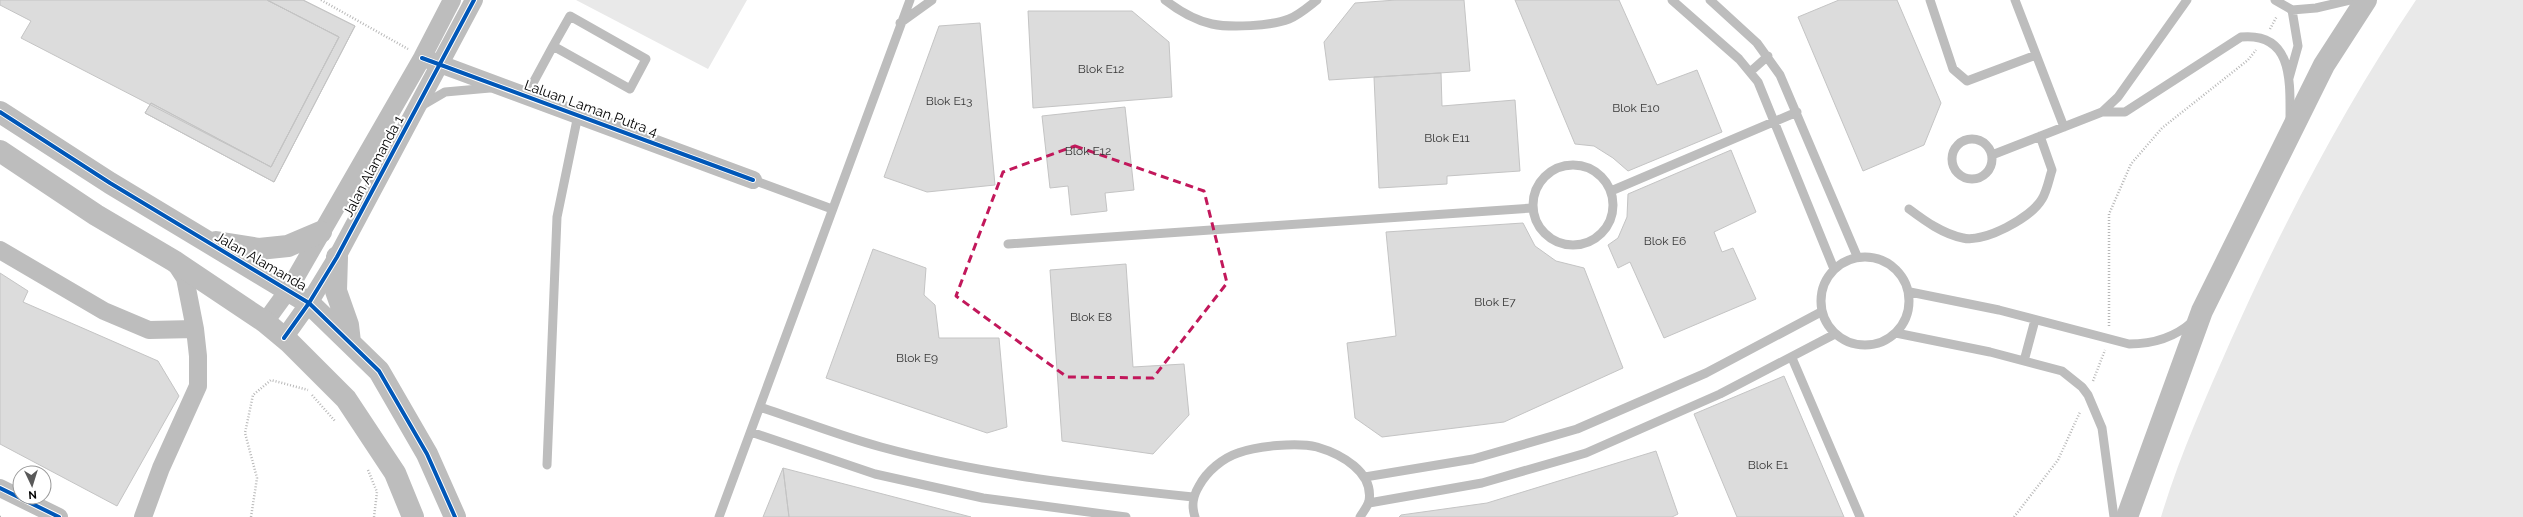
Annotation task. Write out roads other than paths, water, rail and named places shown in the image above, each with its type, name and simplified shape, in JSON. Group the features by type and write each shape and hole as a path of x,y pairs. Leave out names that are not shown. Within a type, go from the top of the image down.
{"street":[{"name":"Jalan Alamanda 1","path":"264,322 288,289 422,58 452,0"},
{"name":"Jalan Alamanda 1","path":"284,338 309,303 337,257 474,0"},
{"path":"2127,517 2202,311 2324,65 2366,0"},
{"name":"Laluan Laman Putra 4","path":"422,58 753,180"},
{"name":"Jalan Alamanda","path":"0,112 203,240 288,289 309,303 379,371 427,454 455,517"},
{"path":"0,151 96,215 174,261 264,322 284,338 346,399 395,473 413,517"},
{"path":"203,240 259,249 288,246 321,232"},
{"path":"0,250 104,311 149,330 195,329"},
{"path":"337,257 336,291 348,325 350,342"},
{"path":"143,517 170,448 198,386 198,356 195,329 185,278 174,261"},
{"path":"0,488 59,517"}],"lane":[{"path":"719,517 900,23 910,0"},
{"path":"900,23 932,0"},
{"path":"1166,0 1195,19 1212,24 1227,26 1272,23 1289,19 1317,0"},
{"path":"1672,0 1739,59 1758,82 1834,269"},
{"path":"1710,0 1721,4 1768,56 1780,75 1857,256"},
{"path":"1930,0 1953,69 1966,81 2036,55"},
{"path":"2015,0 2064,127"},
{"path":"2102,112 2118,97 2187,0"},
{"path":"2279,2 2292,10 2316,8 2350,0"},
{"path":"2288,78 2298,46 2292,10"},
{"path":"526,96 553,46 570,16 646,59 630,88 553,46"},
{"path":"1992,155 2102,112 2125,112 2241,37 2256,36 2266,39 2280,49 2288,78 2290,133"},
{"path":"1750,72 1768,56"},
{"path":"417,109 445,92 474,88 503,88"},
{"path":"1611,191 1796,112"},
{"path":"547,464 557,217 578,115"},
{"path":"1909,209 1936,228 1964,239 1994,235 2018,221 2042,200 2052,170 2040,136"},
{"path":"1975,138 1986,144 1992,155 1991,168 1982,177 1970,179 1958,174 1952,162 1954,150 1962,141 1975,138"},
{"path":"1560,166 1584,166 1600,174 1611,191 1613,211 1605,230 1590,242 1567,245 1549,238 1535,219 1532,208 1536,188 1543,177 1560,166"},
{"path":"753,180 832,209"},
{"path":"1008,244 1532,208"},
{"path":"1857,256 1880,258 1899,271 1910,292 1908,314 1896,333 1877,344 1854,344 1834,334 1821,312 1820,296 1824,281 1834,269 1857,256"},
{"path":"1910,292 1999,310 2129,344 2147,344 2165,339 2188,326 2202,311"},
{"path":"1365,477 1473,459 1577,429 1706,373 1821,312"},
{"path":"2024,361 2035,320"},
{"path":"1896,333 2024,361 2062,371 2088,395 2102,428 2114,517"},
{"path":"1369,503 1482,483 1586,453 1720,394 1792,358 1834,334"},
{"path":"1792,358 1860,517"},
{"path":"760,407 881,447 989,471 1104,488 1193,497"},
{"path":"751,432 875,474 984,498 1126,517"},
{"path":"1195,517 1193,497 1203,478 1218,464 1237,453 1252,448 1301,446 1316,447 1351,463 1365,477 1369,489 1369,503 1360,517"}]}
